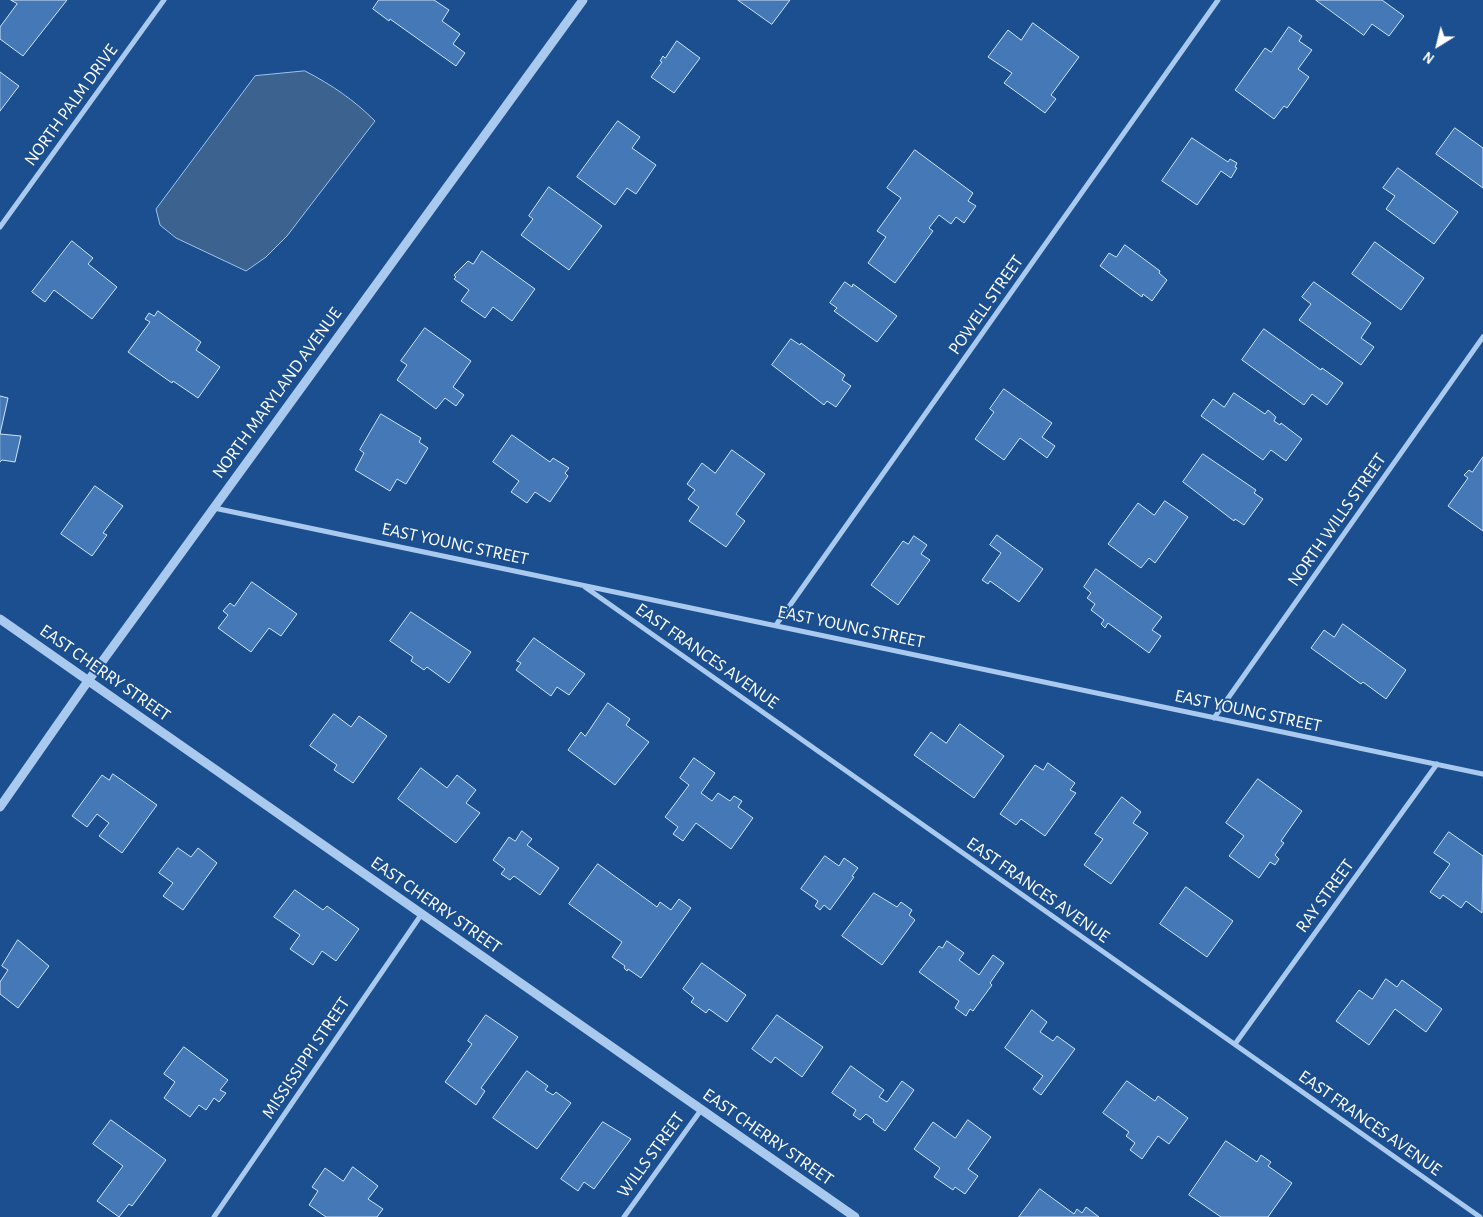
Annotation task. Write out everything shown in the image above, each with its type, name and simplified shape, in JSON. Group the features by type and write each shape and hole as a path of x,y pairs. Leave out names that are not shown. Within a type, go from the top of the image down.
{"street":[{"name":"NORTH PALM DRIVE","path":"0,227 164,0"},
{"name":"NORTH MARYLAND AVENUE","path":"0,807 88,681 583,0"},
{"name":"POWELL STREET","path":"776,625 1218,0"},
{"name":"NORTH WILLS STREET","path":"1214,718 1483,337"},
{"name":"EAST YOUNG STREET","path":"214,508 1483,774"},
{"name":"EAST FRANCES AVENUE","path":"581,585 1480,1217"},
{"name":"EAST CHERRY STREET","path":"0,619 855,1217"},
{"name":"RAY STREET","path":"1234,1044 1438,764"},
{"name":"MISSISSIPPI STREET","path":"214,1217 421,915"},
{"name":"WILLS STREET","path":"624,1217 701,1110"}],"water":[{"path":"305,71 342,93 375,121 287,236 266,257 246,271 176,238 160,225 156,209 255,76"}],"building":[{"path":"11,0 67,0 23,56 0,39 0,27 17,4"},
{"path":"379,0 434,0 449,10 442,21 460,34 453,44 465,53 456,66 373,9"},
{"path":"738,0 790,0 772,24"},
{"path":"1316,0 1382,0 1404,16 1389,36 1372,24 1364,35"},
{"path":"1033,23 1079,57 1051,95 1056,99 1045,113 1004,83 1012,73 988,57 1008,30 1021,40"},
{"path":"1289,27 1302,36 1299,41 1312,50 1298,69 1309,77 1287,108 1284,106 1274,119 1235,90 1265,48 1271,52"},
{"path":"677,41 700,58 674,93 651,77 662,62 660,61 663,56 665,58"},
{"path":"0,72 19,86 0,111"},
{"path":"618,121 640,137 632,148 656,165 636,194 627,188 615,205 577,177"},
{"path":"1455,128 1483,148 1483,188 1436,154"},
{"path":"1192,138 1228,162 1230,159 1237,163 1235,167 1237,168 1231,178 1221,171 1197,205 1162,181"},
{"path":"915,150 973,193 968,201 976,206 964,223 956,217 951,224 939,215 929,228 933,231 895,283 868,263 886,237 877,231 901,198 887,188"},
{"path":"1398,168 1458,212 1434,244 1386,209 1395,196 1383,188"},
{"path":"549,187 602,226 569,270 521,235 533,219 529,216"},
{"path":"72,241 93,258 88,264 117,287 92,319 54,290 45,302 32,292"},
{"path":"1375,242 1424,278 1401,310 1352,274"},
{"path":"1125,245 1160,271 1159,273 1167,280 1152,301 1143,294 1142,297 1100,266 1109,253 1116,257"},
{"path":"482,251 535,289 512,321 493,307 485,318 461,301 469,290 454,279 456,277 454,275 468,261 473,264"},
{"path":"845,282 852,287 853,284 897,316 877,342 834,311 837,308 830,303"},
{"path":"1314,282 1371,323 1361,338 1374,347 1361,365 1299,320 1311,304 1302,297"},
{"path":"158,311 201,342 196,350 220,367 198,398 173,381 172,383 128,352 150,322 145,319 149,313 154,316"},
{"path":"425,328 471,361 453,387 464,395 456,406 445,398 436,409 397,380 407,365 401,361"},
{"path":"1264,329 1321,370 1322,368 1343,383 1327,405 1312,394 1304,405 1242,360"},
{"path":"791,339 800,345 801,343 845,375 842,380 851,386 836,407 827,401 824,405 772,365"},
{"path":"1004,389 1052,423 1042,437 1055,446 1047,458 1020,438 1004,460 975,439 994,412 990,409"},
{"path":"1234,393 1265,414 1268,410 1276,417 1274,421 1280,425 1281,423 1302,439 1286,461 1271,450 1263,460 1201,416 1213,399 1224,407"},
{"path":"0,396 8,398 0,434"},
{"path":"381,414 421,438 419,442 428,448 406,484 397,479 390,491 355,470 364,453 360,450"},
{"path":"0,434 21,436 15,462 2,460 0,462"},
{"path":"512,435 550,462 553,458 569,468 565,473 568,476 550,502 535,492 527,503 511,492 519,481 493,462"},
{"path":"732,450 765,474 736,514 745,521 726,547 689,521 699,507 688,499 695,490 687,484 702,463 715,473"},
{"path":"1203,454 1256,490 1254,493 1263,499 1244,525 1235,519 1234,521 1183,482"},
{"path":"1483,457 1483,531 1448,506 1468,478 1464,475 1469,470 1472,472"},
{"path":"95,486 123,506 103,533 107,535 92,556 61,534"},
{"path":"1165,501 1188,517 1155,563 1149,558 1141,568 1108,544 1138,503 1154,515"},
{"path":"997,535 1043,569 1019,602 990,581 988,584 982,580 1001,553 990,545"},
{"path":"914,536 927,545 921,554 930,560 898,605 871,585 903,541 908,544"},
{"path":"1096,569 1162,617 1152,630 1161,636 1149,653 1108,623 1105,628 1101,624 1104,620 1091,610 1095,604 1087,598 1091,593 1084,587"},
{"path":"252,582 297,614 281,636 269,628 251,652 218,628 228,615 223,611 230,603 234,606"},
{"path":"411,612 471,652 449,683 427,667 424,670 411,661 413,657 390,641"},
{"path":"1343,624 1406,670 1386,699 1363,682 1361,684 1311,648 1324,630 1334,637"},
{"path":"534,638 585,674 569,695 557,687 551,696 516,670 521,663 517,661"},
{"path":"608,703 630,719 626,725 649,742 615,785 568,750 581,732 585,736"},
{"path":"334,714 351,727 359,716 387,736 353,783 334,770 337,765 310,746"},
{"path":"960,724 1004,756 974,798 914,755 931,732 946,743"},
{"path":"694,758 715,773 701,793 712,801 718,793 730,801 734,796 742,801 738,807 753,818 731,849 696,823 683,841 673,834 678,827 665,817 689,785 680,778"},
{"path":"1048,763 1075,783 1070,790 1076,793 1045,836 1021,819 1016,825 1000,814 1035,765 1043,770"},
{"path":"421,768 447,788 457,775 476,790 466,803 480,813 456,843 398,799"},
{"path":"113,774 157,805 122,853 99,836 109,823 97,814 87,827 72,816 102,775 109,780"},
{"path":"1258,779 1302,811 1281,841 1284,843 1275,855 1279,859 1275,865 1270,862 1259,878 1229,856 1244,836 1226,823"},
{"path":"1122,797 1141,812 1133,823 1148,833 1111,884 1084,865 1103,839 1095,834"},
{"path":"522,831 532,839 527,845 559,868 540,895 514,876 510,880 501,874 505,869 493,860 509,837 515,841"},
{"path":"1449,832 1483,856 1482,913 1466,901 1461,908 1443,895 1440,899 1430,892 1450,864 1434,853"},
{"path":"178,848 191,857 198,848 217,863 183,910 163,896 173,883 159,873"},
{"path":"825,856 839,866 844,858 858,868 852,876 854,877 830,910 824,905 820,910 815,906 818,901 801,889"},
{"path":"598,864 657,907 660,902 671,910 679,899 691,908 641,978 628,969 627,971 624,968 625,966 612,957 622,942 569,904"},
{"path":"1186,887 1233,921 1207,957 1160,924"},
{"path":"295,890 323,910 327,906 359,929 336,961 322,951 313,965 290,949 300,935 274,917"},
{"path":"874,893 897,907 901,902 912,910 909,915 915,920 882,965 842,936"},
{"path":"18,940 49,966 18,1008 0,994 0,982 8,970 2,966"},
{"path":"947,941 964,953 959,960 979,975 993,955 1004,963 990,983 992,985 973,1011 970,1009 966,1016 955,1008 959,1001 919,972 939,946 942,948"},
{"path":"702,963 746,995 727,1022 709,1009 706,1013 691,1002 694,998 683,989"},
{"path":"1386,979 1397,987 1402,980 1442,1009 1426,1032 1395,1009 1369,1045 1336,1021 1359,990 1372,999"},
{"path":"1032,1010 1047,1022 1040,1032 1053,1041 1057,1036 1075,1049 1041,1095 1033,1089 1043,1076 1005,1048"},
{"path":"486,1015 518,1037 481,1088 485,1091 476,1105 445,1082 472,1044 468,1041"},
{"path":"777,1015 823,1047 802,1077 775,1057 771,1063 752,1049"},
{"path":"184,1047 228,1080 220,1090 226,1093 219,1102 214,1098 206,1110 199,1105 190,1117 164,1098 175,1082 164,1074"},
{"path":"851,1066 884,1090 879,1097 887,1102 902,1081 914,1090 885,1131 866,1114 860,1120 853,1115 856,1110 832,1093"},
{"path":"527,1071 548,1086 545,1090 553,1095 556,1092 571,1103 537,1149 493,1118"},
{"path":"1127,1081 1155,1101 1158,1096 1188,1118 1169,1144 1158,1136 1142,1159 1130,1150 1135,1143 1126,1136 1129,1132 1103,1113"},
{"path":"111,1120 166,1160 132,1206 129,1204 119,1217 97,1201 123,1166 93,1144"},
{"path":"968,1120 991,1137 968,1169 978,1176 965,1194 955,1187 953,1190 934,1177 940,1168 914,1149 933,1122 955,1138"},
{"path":"603,1122 631,1139 594,1189 584,1182 578,1191 561,1179"},
{"path":"1226,1141 1257,1162 1261,1155 1271,1162 1268,1166 1292,1183 1268,1217 1221,1217 1189,1195"},
{"path":"353,1167 378,1186 368,1199 383,1209 377,1217 326,1217 309,1205 318,1191 312,1187 325,1168 343,1181"},
{"path":"1040,1189 1074,1214 1077,1209 1082,1213 1086,1207 1099,1217 1019,1217"}]}
